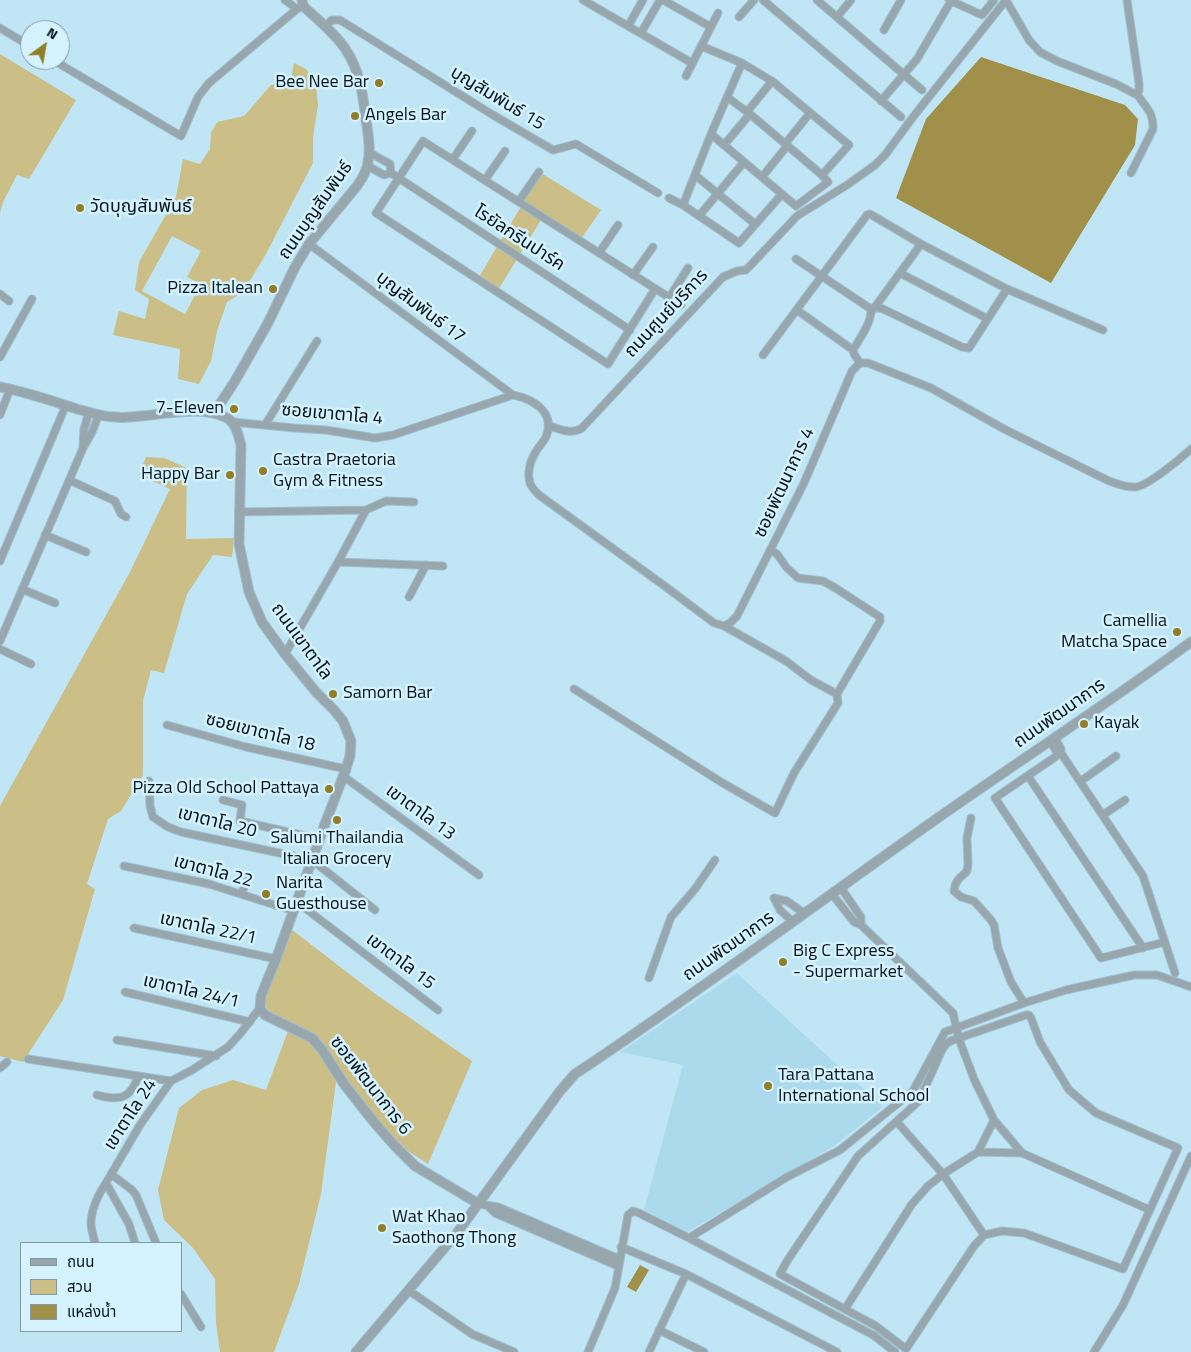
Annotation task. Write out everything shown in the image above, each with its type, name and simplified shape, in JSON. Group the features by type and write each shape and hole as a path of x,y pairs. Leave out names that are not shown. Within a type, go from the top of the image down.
{"street":[{"path":"285,0 301,5"},
{"path":"583,0 692,63"},
{"path":"628,26 643,0"},
{"path":"641,33 662,0 711,27"},
{"path":"739,17 754,0"},
{"path":"763,0 901,117"},
{"path":"817,0 922,90"},
{"path":"837,17 851,0"},
{"path":"884,30 901,0"},
{"path":"881,101 917,59 950,0 982,15 994,0"},
{"path":"1006,0 1029,40 1040,52 1057,61 1137,94 1149,110 1154,121 1153,129 1131,174"},
{"name":"ถนนศูนย์บริการ","path":"548,424 567,431 577,431 582,428 723,277 737,271 746,270 797,216 875,165 885,155 1006,0"},
{"path":"1127,0 1140,88 1137,94"},
{"path":"70,70 181,136 198,97 208,83 301,5"},
{"name":"ถนนบุญสัมพันธ์","path":"214,413 235,381 268,323 295,267 309,244 357,186 368,166 370,153 369,137 362,87 353,62 345,48 325,26 301,5"},
{"path":"686,76 718,13"},
{"name":"บุญสัมพันธ์ 15","path":"325,26 332,20 340,20 552,150 576,144 658,192"},
{"path":"0,28 20,40"},
{"path":"701,46 742,63 772,81 849,145 822,175"},
{"path":"683,205 742,63"},
{"path":"724,146 772,81"},
{"path":"711,134 796,206 828,182 728,97"},
{"path":"762,177 810,112"},
{"path":"452,159 472,131"},
{"path":"655,289 608,364 376,213 423,141 681,305"},
{"path":"485,180 505,151"},
{"name":"โรยัลกรีนปาร์ค","path":"370,153 390,164 391,173"},
{"path":"699,216 744,162"},
{"name":"โรยัลกรีนปาร์ค","path":"368,166 384,175 391,173 399,178 630,330"},
{"path":"520,201 539,172"},
{"path":"695,175 756,224"},
{"path":"669,198 683,205 739,242 782,194"},
{"path":"763,355 867,215 873,214 921,244 1007,289 1102,330"},
{"path":"599,253 618,225"},
{"name":"บุญสัมพันธ์ 17","path":"309,244 512,395"},
{"path":"853,350 873,309 921,244"},
{"path":"633,275 653,246"},
{"path":"796,260 873,309 884,309 966,348 972,345 1007,289"},
{"path":"669,298 688,268"},
{"path":"900,272 988,319"},
{"path":"0,294 9,301"},
{"path":"0,357 32,299"},
{"path":"797,310 853,350 860,363 868,364 930,388 1004,429 1109,481 1123,486 1134,487 1144,484 1191,449"},
{"path":"265,425 317,341"},
{"name":"ซอยพัฒนาการ 4","path":"724,626 737,616 804,483 852,371 860,363"},
{"path":"0,387 113,417 140,417 198,411 214,413 232,422"},
{"path":"0,415 10,389"},
{"path":"512,395 525,398 540,406 546,416 548,424 546,437 534,453 529,470 530,484 539,496 714,623 724,626 786,661 811,680 838,694"},
{"name":"ซอยเขาตาโล 4","path":"232,422 326,430 374,438 393,435 512,395"},
{"path":"0,561 66,405"},
{"path":"83,448 84,429 89,412"},
{"path":"0,641 99,414"},
{"name":"ถนนเขาตาโล","path":"232,422 241,445 240,544 249,592 262,622 311,687 343,721 351,741 350,756 261,996 260,1008"},
{"path":"69,480 115,501 121,514 126,517"},
{"path":"239,512 366,510 386,501 414,502"},
{"path":"285,654 366,510"},
{"path":"45,535 86,552"},
{"path":"574,688 721,782 775,812 794,773 838,703 838,694 880,621 880,617 837,588 823,581 798,578 787,568 777,554 770,550"},
{"path":"338,562 443,566"},
{"path":"409,597 426,565"},
{"path":"22,589 55,603"},
{"name":"ถนนพัฒนาการ","path":"356,1352 457,1233 560,1091 575,1074 699,989 918,832 1191,642"},
{"path":"0,649 31,664"},
{"name":"ซอยเขาตาโล 18","path":"168,725 344,773"},
{"path":"1052,740 1056,751 1061,754 1081,782 1143,876 1174,973"},
{"path":"1061,754 995,798 1101,958 1165,942"},
{"path":"1081,782 1116,756"},
{"name":"เขาตาโล 13","path":"344,773 479,875"},
{"path":"1028,776 1143,948"},
{"name":"เขาตาโล 20","path":"149,781 150,806 153,817 168,827 180,832 312,860"},
{"path":"223,800 242,805 240,821 319,839"},
{"path":"1103,815 1125,800"},
{"path":"970,818 967,838 968,872 960,876 954,884 954,891 961,897 974,901 991,920 994,925 998,948 1011,982 1024,1003"},
{"path":"312,860 375,910"},
{"path":"649,978 671,917 695,889 715,860"},
{"name":"เขาตาโล 22","path":"124,866 208,884 295,907"},
{"path":"241,894 249,878"},
{"path":"841,888 861,916 861,925"},
{"path":"832,894 854,922 861,925 953,1013 959,1038 974,1079 994,1120 1022,1153"},
{"path":"793,922 780,910 774,898 787,901 805,914"},
{"name":"เขาตาโล 15","path":"295,907 438,1010"},
{"name":"เขาตาโล 22/1","path":"134,928 276,959"},
{"path":"689,1238 788,1177 840,1150 913,1091 946,1032 1024,1003 1066,990 1134,975 1157,975 1191,987"},
{"name":"เขาตาโล 24/1","path":"125,992 250,1022"},
{"name":"ซอยพัฒนาการ 6","path":"260,1008 265,1015 312,1038 373,1122 416,1166 479,1204"},
{"name":"เขาตาโล 24","path":"95,1242 91,1225 92,1212 98,1194 140,1125 171,1081 216,1056 228,1047 260,1008"},
{"path":"1029,1015 1040,1042 1069,1090 1096,1113 1178,1148 1123,1269 1024,1233 1002,1230 984,1235 974,1246 906,1349 876,1326 780,1274 858,1156 897,1122 919,1101 942,1050 947,1044 959,1038 1029,1015"},
{"path":"117,1040 216,1056"},
{"path":"28,1059 171,1081"},
{"path":"0,1068 3,1061"},
{"path":"97,1095 107,1098 121,1098 130,1093 135,1086 138,1076"},
{"path":"845,1309 912,1204 928,1186 943,1174 978,1152 994,1120"},
{"path":"897,1122 943,1174 984,1235"},
{"path":"978,1152 1022,1153 1150,1210"},
{"path":"1094,1352 1123,1305 1191,1156"},
{"path":"111,1174 136,1195 156,1242"},
{"path":"106,1183 129,1224 135,1242"},
{"path":"479,1204 498,1208 619,1263"},
{"path":"588,1352 615,1288 628,1216 633,1211 639,1212 873,1335 895,1352"},
{"path":"621,1247 686,1274 835,1351"},
{"path":"649,1352 686,1274"},
{"path":"408,1290 472,1334 514,1352"},
{"path":"182,1296 201,1327"},
{"path":"659,1330 704,1352"}],"shaded area":[{"name":"Tara Pattana International School","path":"737,973 883,1107 834,1146 687,1232 644,1210 683,1065 620,1052"}],"green space":[{"path":"0,54 20,66 20,70 26,70 76,100 29,179 17,175 3,202 0,213"},
{"path":"294,63 306,69 316,84 318,105 313,137 313,163 266,254 243,292 227,302 217,331 211,361 199,384 178,379 180,349 113,335 119,311 145,319 149,299 135,290 139,262 176,197 183,159 200,164 210,149 211,133 217,122 244,116 271,85 291,80","holes":["172,236 201,251 187,277 201,284 185,314 142,291"]},
{"path":"541,173 601,210 581,239 544,215 498,290 479,277"},
{"path":"146,457 164,458 187,468 186,539 234,538 232,557 213,555 187,594 164,673 151,670 143,701 143,775 121,811 108,819 87,884 95,889 63,1000 23,1062 0,1056 0,806 130,572 170,489 139,475"},
{"path":"291,929 374,993 472,1061 428,1164 408,1151 388,1132 345,1079 322,1042 309,1032 268,1010 265,1003 268,988"},
{"path":"288,1031 310,1043 327,1065 336,1082 321,1194 299,1284 274,1352 220,1352 216,1323 215,1279 193,1248 164,1220 158,1190 179,1108 202,1090 233,1080 266,1090"}],"water":[{"path":"981,57 1125,105 1138,119 1135,145 1051,283 896,198 926,119"},
{"path":"640,1265 649,1270 636,1292 627,1287"}],"place":[{"name":"Bee Nee Bar","path":"379,83"},
{"name":"Angels Bar","path":"355,116"},
{"name":"วัดบุญสัมพันธ์","path":"80,208"},
{"name":"Pizza Italean","path":"273,289"},
{"name":"7-Eleven","path":"234,409"},
{"name":"Castra Praetoria Gym & Fitness","path":"263,471"},
{"name":"Happy Bar","path":"230,475"},
{"name":"Camellia Matcha Space","path":"1177,632"},
{"name":"Samorn Bar","path":"333,694"},
{"name":"Kayak","path":"1084,724"},
{"name":"Pizza Old School Pattaya","path":"329,789"},
{"name":"Salumi Thailandia Italian Grocery","path":"337,820"},
{"name":"Narita Guesthouse","path":"266,894"},
{"name":"Big C Express - Supermarket","path":"783,962"},
{"name":"Tara Pattana International School","path":"768,1086"},
{"name":"Wat Khao Saothong Thong","path":"382,1228"}]}
